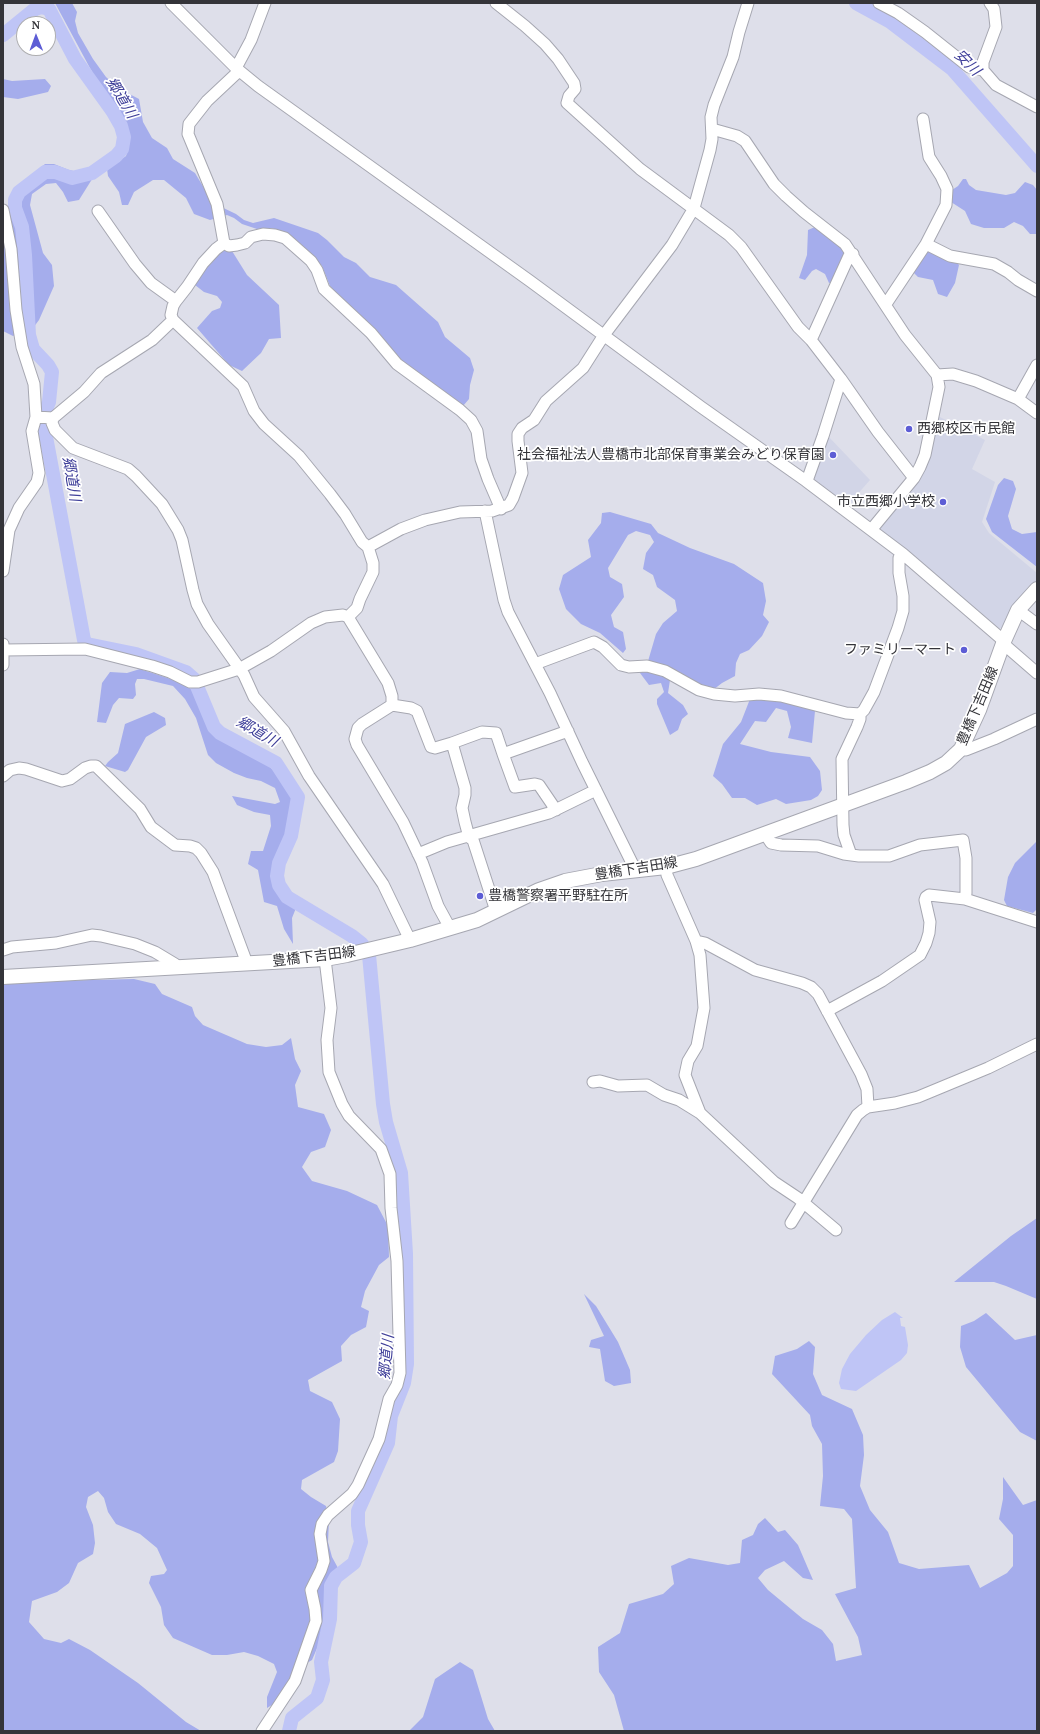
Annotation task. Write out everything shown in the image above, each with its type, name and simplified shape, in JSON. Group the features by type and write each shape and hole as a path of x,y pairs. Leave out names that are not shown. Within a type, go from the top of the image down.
{"main road":[{"name":"豊橋下吉田線","path":"3,977 325,959 410,940 477,920 539,890 565,881 602,874 666,867 696,859 725,847 842,806 930,772 946,762 961,749 979,710 1004,641 1018,610 1037,589"}],"street":[{"path":"171,3 238,70 258,86 806,481 903,554 1004,641 1007,647 1037,673"},
{"path":"265,3 238,70 207,101 189,124 188,134 217,204 224,243 229,246 237,245 244,243 251,237 263,234 275,235 285,238 311,261 317,270 324,289 371,333 397,364 460,410 471,420 477,431 481,459 501,509"},
{"path":"496,3 545,44 558,59 574,83 575,89 569,96 567,103 640,169 729,235 741,247 798,327 811,340 841,379 878,432 914,478"},
{"path":"368,547 401,530 425,520 460,512 501,509 509,505 514,498 522,473 518,441 522,428 534,420 546,401 578,373 604,335 672,245 694,208 710,150 712,129 711,117 714,105 733,57 748,3"},
{"path":"878,3 925,32 969,68 982,70 996,85 1037,107"},
{"path":"982,70 983,62 996,27 994,9 990,3"},
{"path":"886,304 926,244 946,205 947,189 929,157 923,119"},
{"path":"712,129 737,136 745,141 774,184 804,212 835,234 845,244 853,254 875,291 886,304 905,335 937,375 939,387 924,454 914,478 871,530"},
{"path":"3,210 11,250 16,310 22,347 44,417 52,423 55,430 73,448 128,469 157,497 178,530 182,540 197,604 208,624 239,669 254,696 284,731 309,776 383,884 410,940"},
{"path":"98,211 135,264 151,283 176,301"},
{"path":"224,243 203,263 188,287 176,301 171,315 173,320 243,386 254,411 264,424 299,456 345,514 362,542 368,547 373,563 373,572 357,608 348,617"},
{"path":"926,244 950,256 994,264 1037,291"},
{"path":"811,340 849,256 853,254"},
{"path":"3,571 9,530 19,508 37,482 38,464 32,431 44,417 84,392 101,373 152,340 173,320"},
{"path":"1018,399 1037,365"},
{"path":"937,375 952,374 970,379 1018,399 1037,413"},
{"path":"806,481 823,436 841,379"},
{"path":"485,511 504,600 519,634 568,731 632,864 633,870"},
{"path":"851,855 844,835 842,806 842,759 860,720 860,714 864,710 874,692 903,612 899,558 903,554"},
{"path":"1018,610 1037,624"},
{"path":"3,664 3,647 85,649 152,666 170,672 185,680 196,682 239,669 270,651 311,623 330,616 343,615 348,617 388,683 392,696 392,704"},
{"path":"535,664 594,642 604,648 621,665 629,667 647,666 665,671 699,690 714,694 735,696 759,694 781,696 846,713 860,714"},
{"path":"450,928 438,906 432,885 418,854 390,798 355,739 358,728 392,704 412,708 417,711 431,747 435,748 482,732 496,733 515,787 535,784 539,785 556,810"},
{"path":"961,749 966,750 994,740 1037,718"},
{"path":"503,754 568,731"},
{"path":"452,743 464,788 465,795 462,808 469,837 473,840 496,911"},
{"path":"3,776 10,770 18,768 26,769 62,781 70,779 85,768 96,766 140,809 152,828 175,845 190,846 196,848 201,853 213,872 245,958 245,964"},
{"path":"418,854 448,842 519,821 530,820 556,810 596,790"},
{"path":"765,834 771,843 781,845 818,846 851,855 889,856 920,845 963,840 966,858 965,899"},
{"path":"666,867 667,875 696,941 700,955 704,1008 697,1046 688,1061 685,1075 700,1113"},
{"path":"828,1011 882,982 920,955 929,933 930,922 925,900 926,897 930,895 965,899 1037,922"},
{"path":"3,950 12,947 56,943 92,935 135,944 155,952 175,964 178,968"},
{"path":"696,941 705,943 755,970 802,983 811,987 818,994 828,1011 862,1074 866,1089 868,1107"},
{"path":"262,1731 295,1681 316,1621 311,1590 324,1561 320,1534 322,1524 328,1515 352,1494 358,1485 381,1433 389,1399 397,1385 400,1373 397,1261 391,1208 390,1174 380,1149 349,1116 342,1104 329,1072 327,1046 331,1008 325,959"},
{"path":"791,1223 857,1115 868,1107 895,1103 918,1097 988,1068 1037,1044"},
{"path":"593,1082 600,1081 618,1086 647,1085 664,1095 679,1100 700,1113 768,1177 836,1230"}],"shaded area":[{"path":"55,3 72,3 77,12 75,21 78,33 93,59 106,77 118,88 139,99 143,122 152,138 167,148 173,159 195,173 213,203 236,214 244,220 253,223 274,218 318,233 344,257 356,263 370,277 396,285 438,322 445,337 470,358 474,370 470,385 469,399 463,406 401,361 330,286 322,266 303,246 287,233 271,228 257,229 242,224 227,215 210,220 194,214 186,198 164,180 153,180 134,192 128,205 122,205 119,192 108,176 107,169 126,156 130,141 127,126 118,108 98,83"},
{"path":"3,79 12,81 45,79 51,86 48,92 18,99 3,97"},
{"path":"45,164 54,164 79,172 86,169 94,176 79,200 68,202 56,183 46,184 32,194 30,205 43,253 52,265 54,286 39,320 33,328 13,336 3,331 3,248 7,246 11,223 9,208 18,187"},
{"path":"963,179 966,179 969,185 976,190 1006,195 1015,193 1025,182 1033,185 1037,190 1037,234 1030,234 1023,226 1014,222 1004,228 984,228 971,224 965,211 951,202 952,190 958,186"},
{"path":"815,227 847,252 834,282 829,283 825,274 816,269 812,271 805,280 799,278 807,255 808,230"},
{"path":"221,248 232,251 247,275 279,305 281,338 269,339 261,353 242,371 229,365 197,328 212,311 220,308 222,302 217,296 204,292 195,285 206,261"},
{"path":"929,249 954,259 959,265 955,283 947,297 938,294 933,280 918,277 913,272"},
{"name":"市立西郷小学校","path":"936,415 985,440 972,469 995,482 982,522 989,533 1037,573 1037,579 1017,605 1003,628 999,628 932,572 878,530 917,479"},
{"name":"社会福祉法人豊橋市北部保育事業会みどり保育園","path":"827,435 870,480 848,505 815,480 813,476"},
{"path":"1004,478 1013,481 1016,489 1008,516 1012,529 1022,534 1037,532 1037,567 992,532 986,519 998,485"},
{"path":"610,512 651,524 658,533 690,548 734,564 763,583 766,601 763,615 769,622 762,636 749,650 740,654 736,663 735,676 713,690 696,686 685,676 677,673 670,680 668,693 683,705 688,714 682,719 678,730 670,735 657,704 657,699 664,692 661,683 649,685 637,669 646,668 656,634 663,623 677,611 675,600 657,587 653,575 643,569 646,553 654,542 650,535 636,531 628,535 608,568 610,577 622,584 624,597 611,615 614,627 623,632 626,649 623,653 600,633 581,624 566,609 559,589 563,575 591,557 588,540 601,523 602,513"},
{"path":"140,669 180,682 194,691 210,727 219,739 266,763 290,789 292,807 288,836 276,864 273,878 279,893 296,908 292,918 293,944 284,929 277,906 264,902 258,870 248,864 251,851 263,851 271,826 270,815 254,812 237,805 232,796 275,804 280,802 275,788 261,781 234,773 216,763 208,755 196,718 185,699 173,686 144,679 137,679 135,684 136,695 133,699 119,698 113,705 106,723 97,722 102,683 110,672 127,673"},
{"path":"750,699 779,699 804,705 815,711 812,743 788,738 791,727 787,711 776,708 766,722 755,721 740,744 771,752 810,757 820,771 822,790 818,796 811,800 786,804 776,799 757,805 745,798 732,798 722,784 713,776 723,744 741,722"},
{"path":"154,712 165,718 166,725 146,737 128,770 125,772 105,766 118,753 125,724"},
{"path":"1037,841 1037,909 1033,913 1007,906 1004,900 1008,877 1015,863"},
{"path":"134,979 155,984 162,994 192,1007 195,1016 203,1025 247,1044 266,1047 282,1045 291,1038 295,1059 301,1071 295,1085 298,1107 324,1114 331,1130 325,1147 311,1152 302,1167 312,1181 347,1191 377,1205 388,1226 389,1257 379,1265 365,1291 361,1307 369,1311 366,1327 351,1335 341,1346 342,1361 308,1380 310,1391 332,1402 340,1419 338,1451 334,1462 302,1480 301,1489 326,1506 329,1520 328,1542 332,1557 338,1568 328,1591 326,1619 321,1639 312,1660 295,1670 275,1703 267,1708 267,1697 277,1672 274,1664 258,1656 244,1652 227,1655 212,1655 173,1638 164,1625 161,1607 149,1583 151,1576 164,1574 167,1570 157,1548 140,1534 116,1524 108,1512 104,1498 98,1491 88,1497 86,1507 93,1525 95,1543 93,1554 78,1563 69,1583 57,1592 32,1601 29,1622 44,1639 61,1643 69,1639 90,1650 138,1683 186,1722 201,1731 3,1731 3,982"},
{"path":"1037,1218 1037,1299 994,1282 954,1282 1011,1236"},
{"path":"584,1294 596,1306 618,1342 630,1370 631,1383 614,1386 605,1381 600,1349 589,1347 591,1340 604,1336"},
{"path":"895,1312 903,1318 900,1318 901,1326 905,1327 908,1345 907,1353 901,1360 856,1391 841,1389 839,1383 842,1369 850,1354 866,1335 882,1320"},
{"path":"986,1313 1015,1340 1037,1335 1037,1441 1020,1432 966,1367 960,1347 961,1326 974,1321"},
{"path":"809,1341 815,1347 813,1374 822,1395 852,1409 863,1435 864,1455 860,1486 870,1510 888,1532 899,1563 919,1569 969,1565 980,1588 1007,1573 1013,1566 1013,1535 999,1519 1003,1499 1003,1477 1023,1505 1037,1500 1037,1731 624,1731 614,1695 599,1672 598,1647 620,1633 629,1604 663,1594 674,1584 671,1566 689,1558 728,1565 740,1563 742,1540 753,1535 758,1524 765,1518 778,1532 785,1530 798,1545 813,1580 803,1578 784,1561 765,1570 758,1578 768,1590 803,1619 822,1630 833,1644 836,1661 862,1655 858,1637 835,1594 856,1588 852,1519 844,1509 820,1506 823,1476 822,1444 812,1426 810,1415 772,1374 775,1356 797,1349"},
{"path":"460,1662 473,1670 488,1719 495,1731 409,1731 423,1717 435,1679"}],"waterway":[{"name":"安川","path":"856,3 889,21 952,69 1037,166"},
{"name":"郷道川","path":"3,35 35,9 41,7 49,9 75,59 113,112 121,126 124,137 122,149 116,156 92,173 72,178 55,172 45,172 19,192 15,200 15,208 22,227 25,255 29,335 33,349 48,365 52,372 49,402 44,414 44,426 84,640 87,644 136,654 186,672 194,679 214,727 220,733 276,763 298,797 291,836 279,863 277,876 279,885 287,897 352,936 362,944"},
{"name":"郷道川","path":"289,1731 292,1718 317,1698 323,1680 321,1662 330,1619 331,1586 336,1577 354,1563 361,1542 358,1525 358,1511 388,1443 391,1416 404,1383 407,1364 406,1254 401,1173 386,1122 383,1104 369,955"}],"place":[{"name":"西郷校区市民館","path":"909,429"},
{"name":"社会福祉法人豊橋市北部保育事業会みどり保育園","path":"833,455"},
{"name":"市立西郷小学校","path":"943,502"},
{"name":"ファミリーマート","path":"964,650"},
{"name":"豊橋警察署平野駐在所","path":"480,896"}]}
